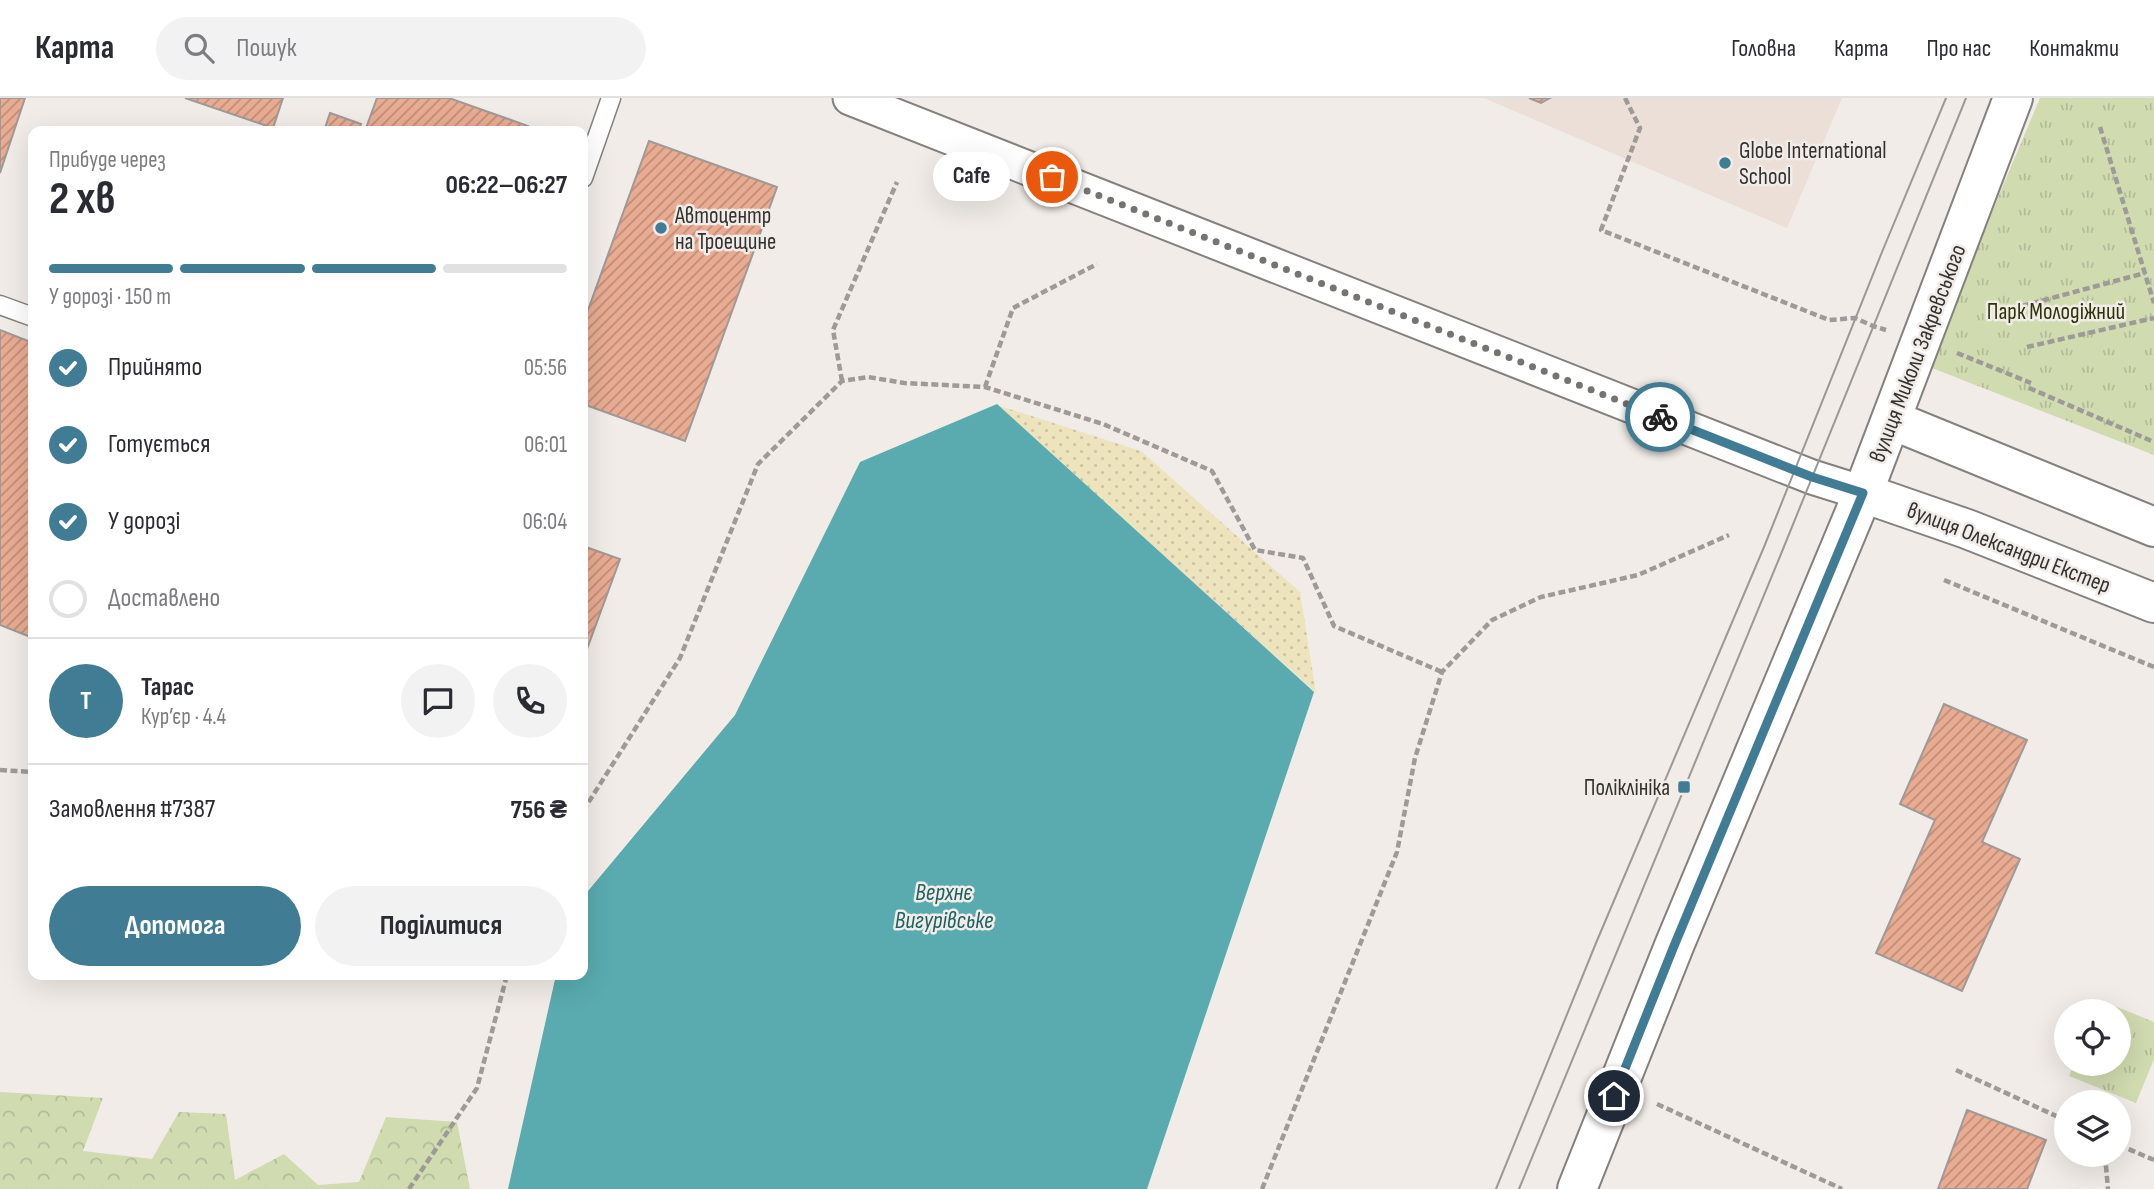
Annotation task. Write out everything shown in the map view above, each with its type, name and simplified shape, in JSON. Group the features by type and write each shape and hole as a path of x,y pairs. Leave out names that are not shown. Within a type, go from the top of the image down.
{"street":[{"path":"850,98 1812,477 1863,493"},
{"name":"вулиця Миколи Закревського","path":"1577,1189 1674,946 1863,493 2013,98"},
{"path":"1892,420 2154,527"},
{"name":"вулиця Олександри Екстер","path":"1863,493 1967,529 2154,603"}],"lane":[{"path":"588,164 611,98"},
{"path":"0,305 28,315"}],"path":[{"path":"1625,98 1640,128 1601,230 1829,320 1855,318 1873,326 1922,339 2154,442"},
{"path":"2100,127 2154,303"},
{"path":"842,381 833,330 897,182"},
{"path":"985,387 1013,307 1097,264"},
{"path":"2022,306 2145,273"},
{"path":"2027,347 2154,318"},
{"path":"588,803 680,658 758,464 842,381 868,377 904,383 985,387 1103,424 1212,471 1255,550 1303,558 1334,626 1442,672"},
{"path":"1262,1189 1397,852 1415,758 1442,672 1492,620 1541,597 1637,575 1729,535"},
{"path":"1944,580 2154,667"},
{"path":"0,770 28,772"},
{"path":"409,1189 477,1088 506,980"},
{"path":"1956,1070 2054,1115"},
{"path":"1657,1104 1842,1189"},
{"path":"2131,1150 2154,1160"},
{"path":"2106,1167 2108,1189"}],"shaded area":[{"name":"Globe International School","path":"1484,98 1842,98 1787,228"}],"green space":[{"name":"Парк Молодіжний","path":"2040,98 2154,98 2154,455 1927,366"},
{"path":"2131,1013 2154,1022 2154,1059 2136,1103 2131,1101 2131,1090 2104,1090 2069,1076 2131,1076"},
{"path":"0,1092 103,1098 83,1151 152,1159 179,1112 226,1114 235,1180 284,1154 318,1185 359,1182 386,1117 457,1122 470,1189 0,1189"}],"sand":[{"path":"997,405 1141,451 1300,592 1316,693"}],"water":[{"name":"Верхнє Вигурівське","path":"997,404 1314,692 1147,1189 508,1189 555,980 588,980 588,891 735,715 860,462"}],"building":[{"path":"0,98 25,98 0,173"},
{"path":"185,98 283,98 274,126"},
{"path":"377,98 449,98 528,126 367,126"},
{"path":"1529,98 1550,98 1541,103"},
{"path":"330,113 361,124 360,126 326,126"},
{"path":"649,141 777,187 685,441 588,406 588,310"},
{"path":"0,330 28,341 28,636 0,625"},
{"path":"588,548 620,559 588,646"},
{"path":"1944,704 2027,740 1982,842 2020,859 1962,991 1876,953 1935,820 1900,804"},
{"path":"1967,1110 2046,1140 2027,1189 1938,1189"}],"tram line":[{"path":"1496,1189 1596,943 1764,547 1946,98"},
{"path":"1519,1189 1966,98"}],"way so far":[{"path":"1052,177 1660,417"}],"place":[{"name":"Globe International School","path":"1725,163"},
{"name":"Cafe","path":"1052,177"},
{"name":"Автоцентр на Троещине","path":"661,228"},
{"name":"Поліклініка","path":"1684,787"}],"route":[{"path":"1614,1096 1863,493 1812,477 1660,417"}]}
